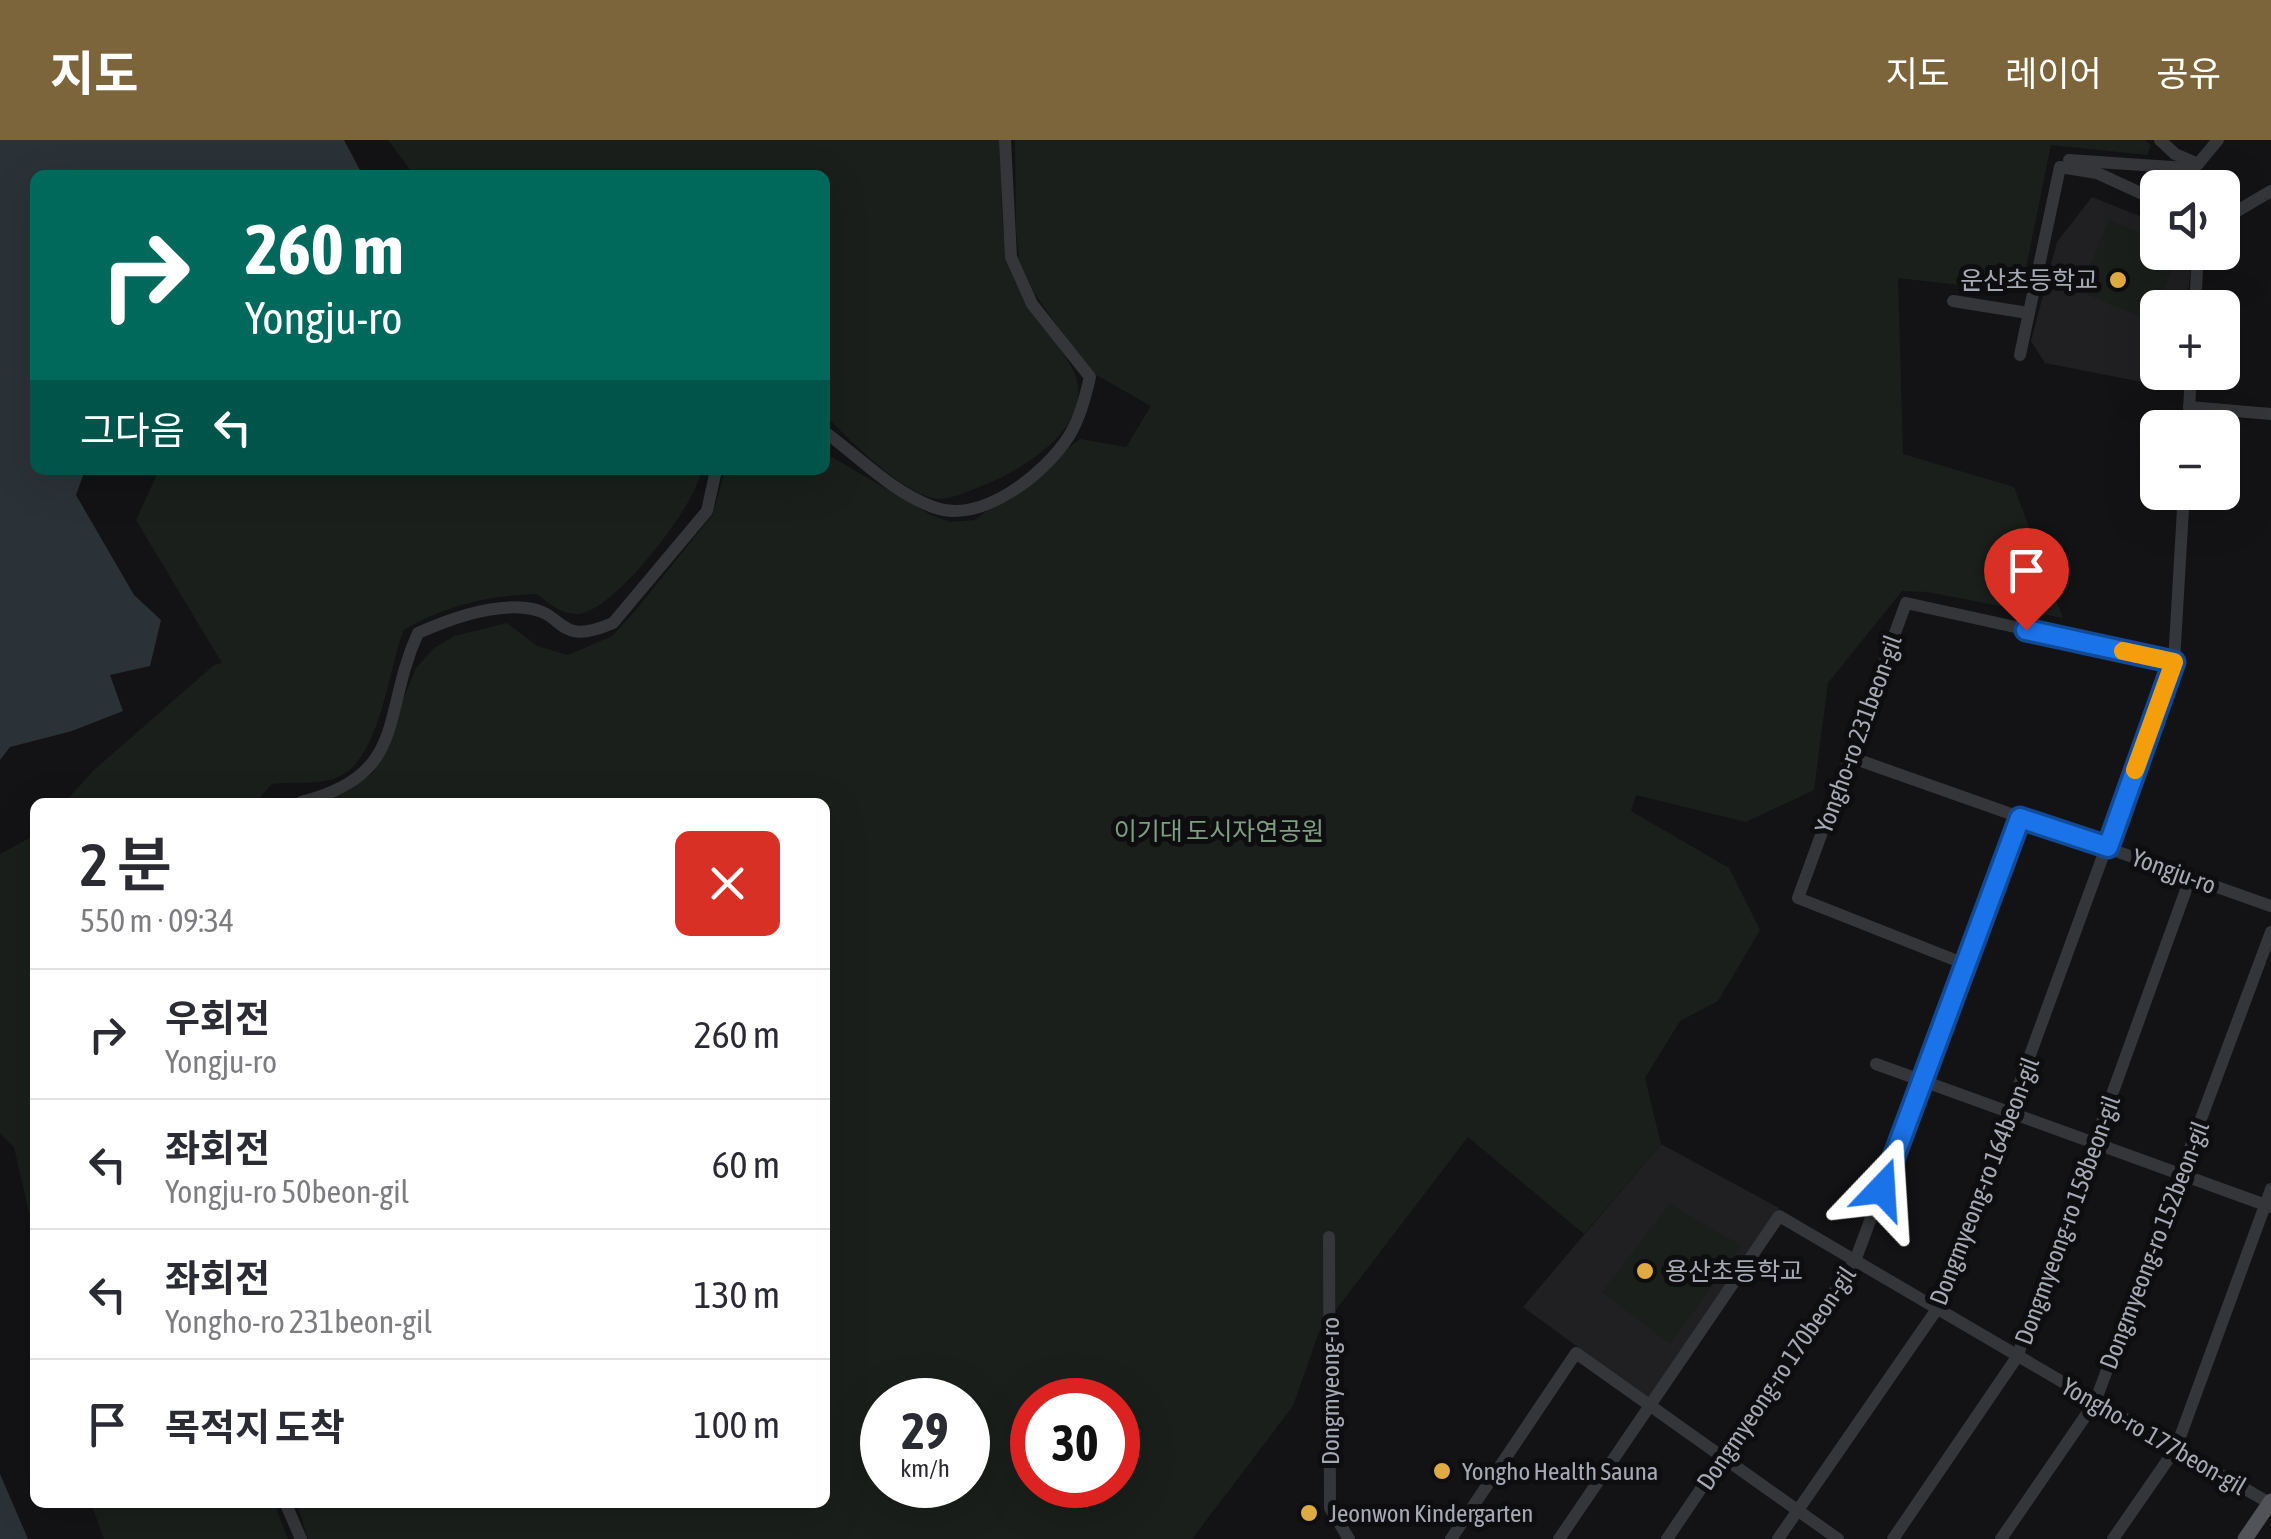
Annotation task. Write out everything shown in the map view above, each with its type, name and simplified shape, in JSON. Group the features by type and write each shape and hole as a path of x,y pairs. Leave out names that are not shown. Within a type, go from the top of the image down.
{"main road":[{"path":"2245,1539 2271,1503"}],"street":[{"path":"830,436 906,493 951,512 977,508 1014,487 1057,453 1071,432 1090,378 1032,304 1011,257 1005,140"},
{"path":"2160,140 2175,154 2198,164"},
{"path":"2020,355 2060,167 2067,160 2186,168 2198,164 2218,140"},
{"path":"2060,167 2097,174 2140,193"},
{"path":"2240,210 2271,192"},
{"path":"1953,300 2028,313"},
{"path":"2190,410 2191,390"},
{"path":"2190,407 2271,414"},
{"path":"316,798 343,790 372,766 403,689 408,656 418,633 442,622 505,608 531,608 571,633 591,633 612,624 707,511 715,475"},
{"name":"Dongmyeong-ro 164beon-gil","path":"1778,1539 1937,1309 2174,662 2183,510"},
{"name":"Yongho-ro 231beon-gil","path":"1965,964 1798,898 1906,604 2174,662"},
{"name":"Yongju-ro","path":"1850,757 2271,906"},
{"name":"Dongmyeong-ro 170beon-gil","path":"1668,1539 1856,1261 2020,818"},
{"name":"Dongmyeong-ro 158beon-gil","path":"1892,1539 2017,1356 2191,876"},
{"name":"Dongmyeong-ro 152beon-gil","path":"2001,1539 2095,1402 2271,932"},
{"path":"1876,1064 2268,1206"},
{"path":"2113,1539 2176,1448 2268,1206 2271,1189"},
{"name":"Yongho-ro 177beon-gil","path":"1650,1406 1780,1216 2271,1503"},
{"name":"Dongmyeong-ro","path":"1330,1237 1330,1508 1349,1539"},
{"path":"1451,1539 1576,1354 1838,1539"},
{"path":"1558,1539 1650,1406"},
{"path":"288,1508 301,1539"}],"shaded area":[{"path":"0,140 344,140 360,170 30,170 30,475 83,475 76,495 134,595 161,620 150,666 110,675 123,711 72,731 10,747 0,760"},
{"name":"운산초등학교","path":"2092,197 2140,216 2140,270 2190,270 2189,290 2140,290 2140,382 2045,363 2031,341 2057,242"},
{"name":"용산초등학교","path":"1661,1144 1779,1208 1649,1399 1523,1307"},
{"path":"0,1474 28,1539 0,1539"}],"green space":[{"path":"388,140 1000,140 1003,231 1010,266 1028,305 1071,366 1078,386 1077,405 1055,440 1039,454 1001,477 941,499 912,490 848,438 830,420 830,170 410,170"},
{"name":"이기대 도시자연공원","path":"1015,140 2145,140 2151,146 2147,155 2051,145 2021,292 1898,278 1903,454 2014,487 2063,618 1927,592 1902,591 1828,683 1814,790 1746,822 1636,795 1631,811 1729,868 1760,930 1718,1001 1680,1021 1645,1078 1661,1144 1584,1234 1468,1137 1319,1332 1293,1406 1192,1539 308,1539 299,1508 830,1508 830,798 328,798 344,793 373,773 416,668 434,648 454,636 507,623 537,646 568,655 612,636 713,514 724,475 830,475 830,456 931,515 950,522 975,520 1080,439 1126,447 1151,406 1089,371 1033,291 1019,259"},
{"path":"2109,220 2140,233 2140,270 2172,270 2164,290 2140,290 2140,316 2079,291"},
{"path":"157,475 700,475 686,506 652,554 612,596 593,609 572,614 537,594 503,597 451,608 404,630 380,714 362,755 349,770 333,779 272,784 260,798 69,798 93,771 214,665 222,663 136,520"},
{"path":"30,838 30,1217 14,1147 0,1133 0,854"},
{"path":"1669,1204 1742,1246 1670,1344 1602,1292"},
{"path":"93,1508 276,1508 288,1539 104,1539"}],"slow traffic":[{"path":"2123,651 2174,662 2135,770"}],"place":[{"name":"운산초등학교","path":"2118,280"},
{"name":"용산초등학교","path":"1645,1271"},
{"name":"Yongho Health Sauna","path":"1442,1471"},
{"name":"Jeonwon Kindergarten","path":"1309,1513"}],"route":[{"path":"1882,1189 2020,818 2108,847 2174,662 2026,630"}]}
